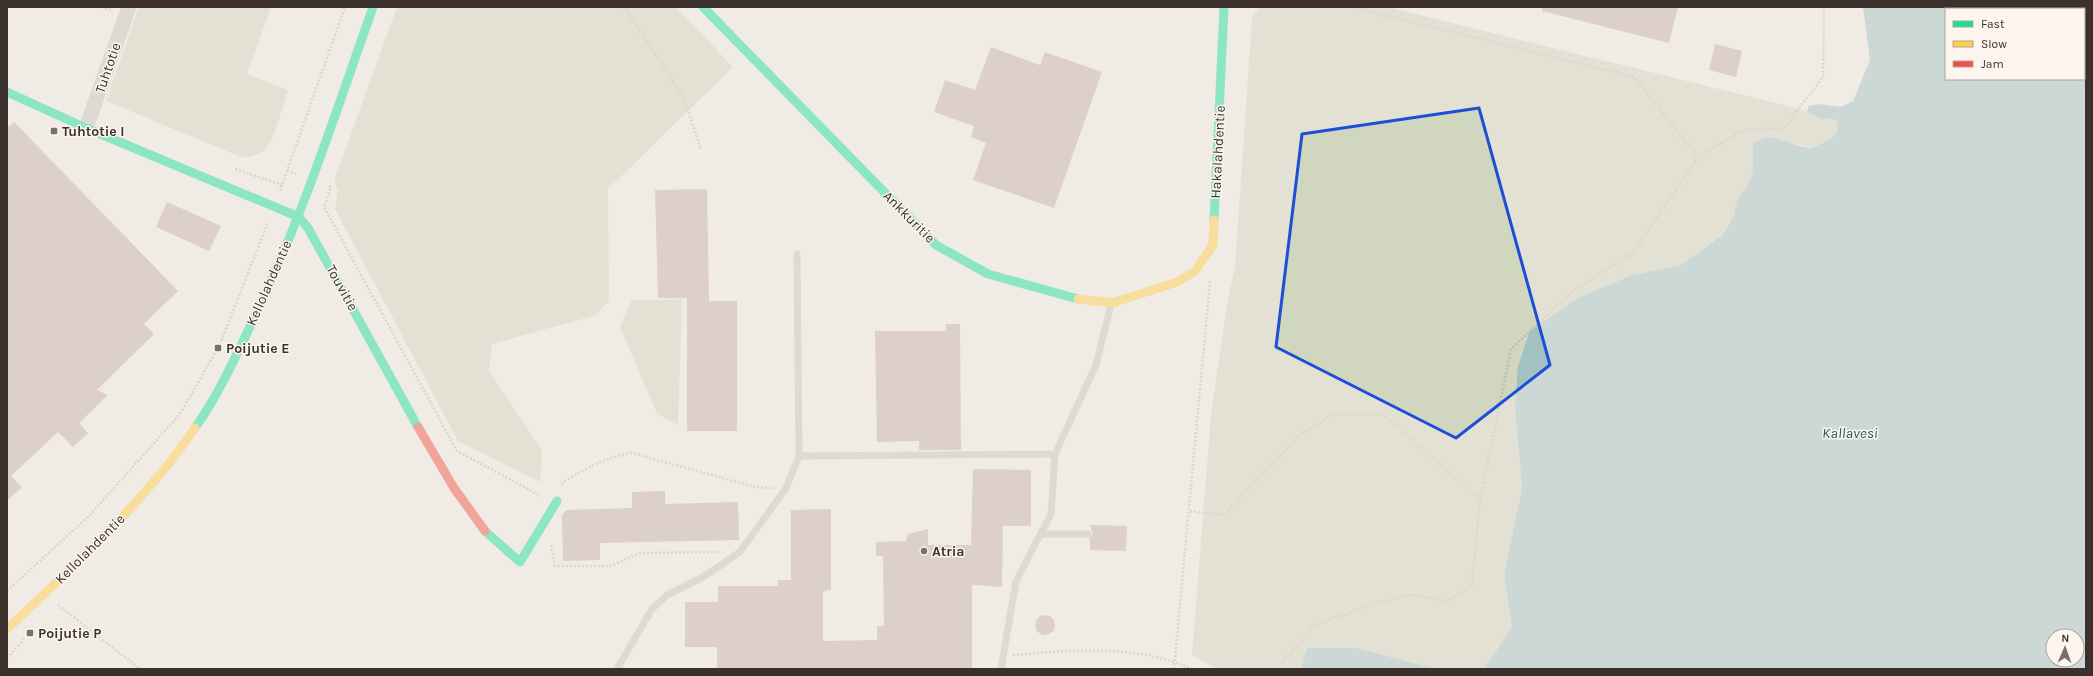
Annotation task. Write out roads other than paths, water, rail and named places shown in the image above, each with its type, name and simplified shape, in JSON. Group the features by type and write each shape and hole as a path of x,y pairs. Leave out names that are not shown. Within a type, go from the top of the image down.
{"street":[{"name":"Tuhtotie","path":"86,128 129,7"},
{"name":"Kellolahdentie","path":"7,629 101,541 178,454 202,418 230,369 274,276 299,217 311,179 373,7"},
{"name":"Ankkuritie","path":"702,7 936,245 988,274 1074,298 1112,302 1177,282"},
{"name":"Hakalahdentie","path":"1177,282 1195,271 1213,245 1224,7"},
{"name":"Touvitie","path":"7,92 86,128 299,217 308,228 425,439 454,488 489,536 520,562 557,501"}],"lane":[{"path":"617,669 652,609 667,595 703,577 740,552 786,488 799,456 797,254"},
{"path":"1001,669 1016,581 1051,514 1055,454 1096,365 1112,302"},
{"path":"799,456 1055,454"},
{"path":"1041,534 1088,534"}],"water":[{"name":"Kallavesi","path":"1863,7 2086,7 2086,669 1484,669 1512,627 1504,575 1522,488 1515,408 1518,366 1530,331 1578,298 1629,276 1681,265 1723,234 1734,215 1737,200 1748,186 1753,171 1753,144 1768,138 1774,138 1801,147 1813,147 1832,138 1837,132 1838,125 1836,120 1830,118 1822,120 1807,111 1809,106 1819,104 1841,107 1853,101 1870,60"},
{"path":"1307,648 1356,648 1437,669 1301,669"}],"place":[{"name":"Tuhtotie I","path":"54,131"},
{"name":"Poijutie E","path":"218,348"},
{"name":"Atria","path":"924,551"},
{"name":"Poijutie P","path":"30,633"}]}
